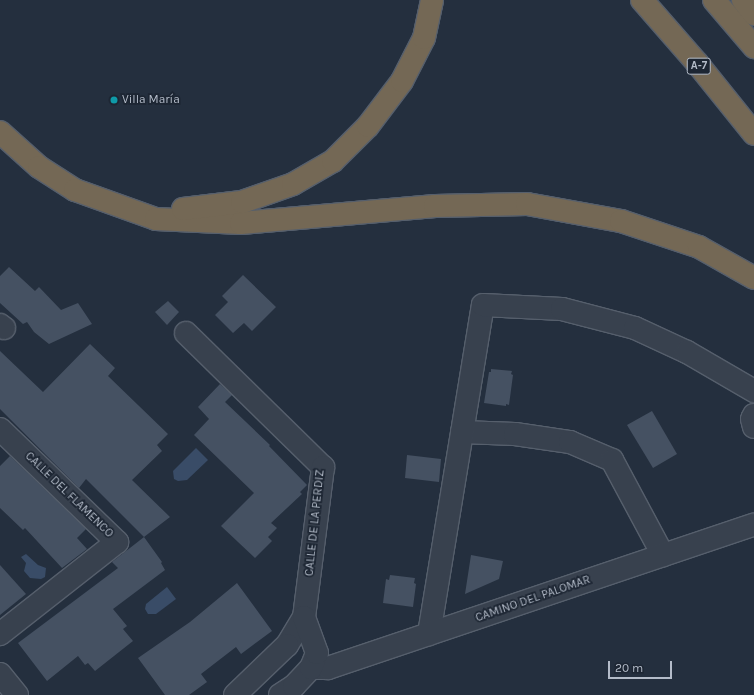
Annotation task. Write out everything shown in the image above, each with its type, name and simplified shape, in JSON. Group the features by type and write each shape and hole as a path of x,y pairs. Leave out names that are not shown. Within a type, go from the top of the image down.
{"highway":[{"path":"114,205 188,210 242,202 293,184 333,161 368,126 402,81 424,38 432,0"},
{"name":"A-7","path":"642,0 697,63 754,134"},
{"path":"714,0 754,47"},
{"path":"744,0 754,14"},
{"path":"0,132 39,167 75,190 156,219 241,223 434,206 527,204 621,220 699,248 754,278"}],"street":[{"path":"429,634 483,305 562,309 635,328 687,352 754,391"},
{"name":"CALLE DE LA PERDIZ","path":"186,333 323,467 304,617 287,646 235,695"},
{"path":"754,415 752,419 754,427"},
{"name":"CALLE DEL FLAMENCO","path":"0,429 117,542 0,634"},
{"path":"462,432 515,434 570,442 612,460 663,556"},
{"name":"CAMINO DEL PALOMAR","path":"311,668 328,668 754,524"},
{"path":"280,695 294,686 311,668 317,653 304,617"},
{"path":"0,674 17,695"}],"water":[{"path":"196,448 208,460 187,480 178,481 174,479 173,471"},
{"path":"26,554 38,565 46,568 45,577 41,579 30,578 24,571 26,563 21,557"},
{"path":"167,587 176,599 156,614 148,614 145,609 146,604"}],"building":[{"path":"9,267 35,291 39,287 61,310 78,303 92,324 49,344 34,332 27,322 23,324 0,303 0,276"},
{"path":"243,275 276,307 252,331 244,323 233,333 215,315 228,302 222,296"},
{"path":"168,301 179,312 167,325 155,312"},
{"path":"90,344 115,368 108,376 168,434 157,445 162,451 132,480 170,517 144,537 86,479 79,488 0,409 0,351 43,392"},
{"path":"491,369 512,371 511,374 513,375 509,405 506,404 506,406 484,403 489,372 491,372"},
{"path":"220,384 232,395 225,402 270,445 269,446 307,485 300,492 302,494 271,523 277,528 268,537 272,541 255,558 221,526 254,493 194,435 209,419 198,407"},
{"path":"652,411 677,454 653,468 627,425"},
{"path":"407,455 441,459 439,482 405,478"},
{"path":"10,456 86,529 77,538 87,549 62,568 25,528 23,530 0,508 0,466"},
{"path":"144,537 162,562 161,563 165,570 113,609 127,626 123,629 133,641 95,671 88,663 85,665 78,656 47,681 18,643 118,568 112,562"},
{"path":"471,555 503,561 499,579 465,594"},
{"path":"0,565 26,594 0,615"},
{"path":"390,575 415,578 414,583 416,584 413,607 383,603 386,579 389,580"},
{"path":"237,583 272,631 241,654 236,647 201,674 207,682 189,695 165,695 138,658 190,622"}],"place":[{"name":"Villa María","path":"114,100"}]}
